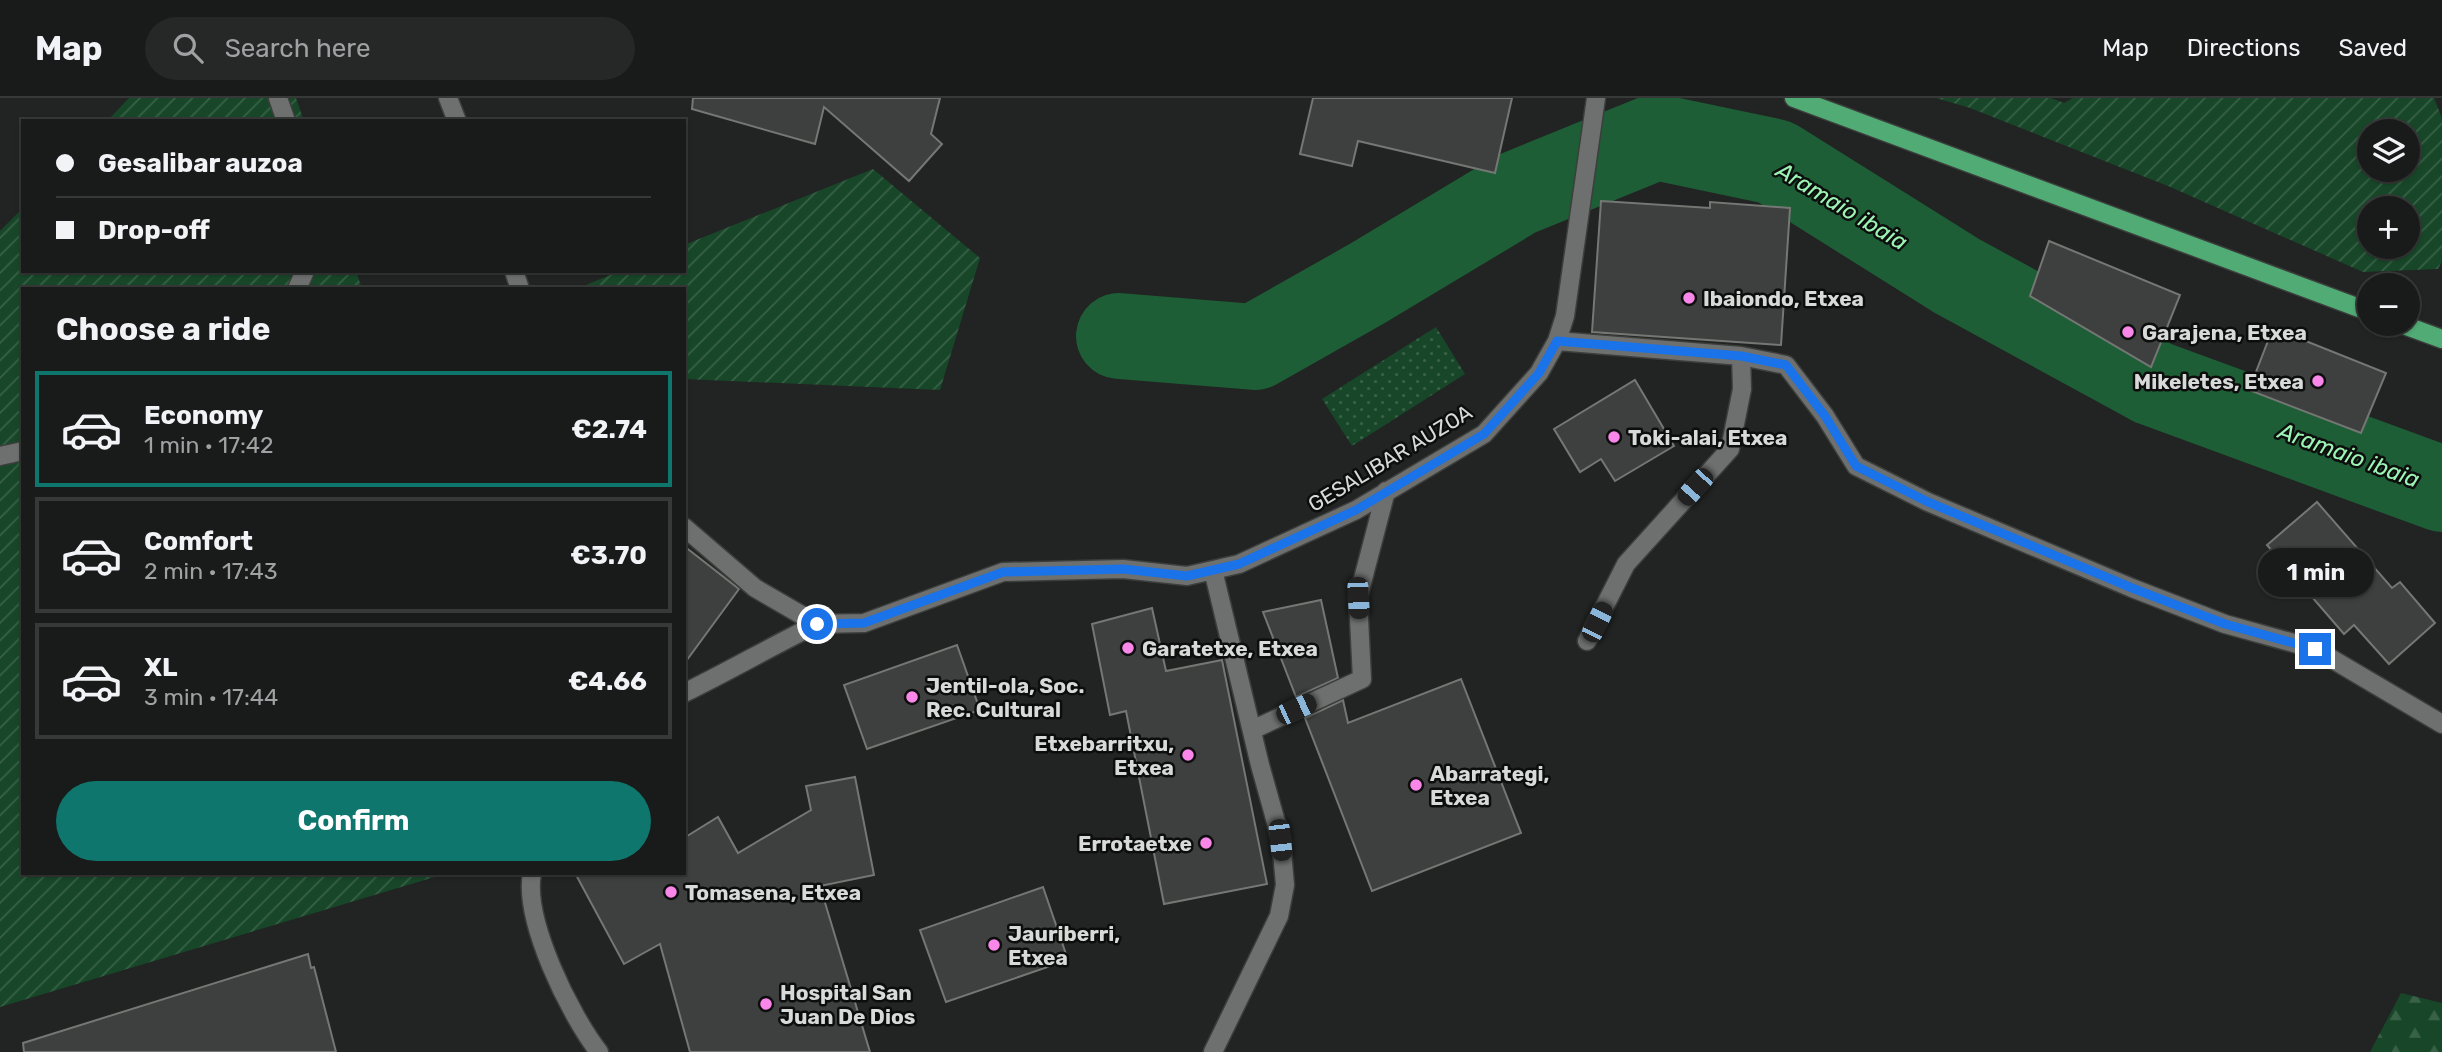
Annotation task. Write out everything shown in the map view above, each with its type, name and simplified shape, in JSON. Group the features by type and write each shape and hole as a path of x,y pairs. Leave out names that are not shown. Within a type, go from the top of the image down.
{"main road":[{"path":"1794,98 2357,307"},
{"path":"2420,331 2442,339"}],"street":[{"path":"278,98 285,119"},
{"path":"448,98 456,119"},
{"name":"GESALIBAR AUZOA","path":"686,692 817,624 864,623 1003,572 1123,569 1187,576 1239,564 1356,510 1484,434 1539,373 1557,341 1566,316 1595,106"},
{"path":"1557,341 1741,356 1786,365 1825,416 1856,466 1928,502 2132,588 2225,624 2315,649 2442,724"},
{"path":"1587,641 1626,564 1730,449 1742,389 1741,356"},
{"path":"0,456 21,451"},
{"path":"1252,730 1362,679 1358,598 1386,491"},
{"path":"686,529 755,588 817,624"},
{"path":"1213,570 1280,840 1285,885 1279,916 1213,1052"},
{"path":"532,875 536,920 557,982 599,1052"}],"green space":[{"path":"129,98 296,98 303,119 109,119"},
{"path":"1936,98 2051,98 2064,103 2073,98 2434,98 2442,118 2442,261 2438,269 2363,272 2168,186 1970,108"},
{"path":"873,169 980,258 940,390 686,379 686,287 581,287 615,273 686,273 686,244"},
{"path":"21,210 21,273 357,273 361,287 21,287 21,875 441,875 0,1007 0,231"},
{"path":"1436,327 1465,374 1352,446 1322,399"},
{"path":"2401,993 2442,1003 2442,1052 2370,1052"}],"building":[{"path":"693,98 940,98 931,134 942,144 909,181 824,107 815,144 692,109"},
{"path":"1313,98 1512,98 1495,173 1358,141 1352,166 1300,154"},
{"name":"Ibaiondo, Etxea","path":"1601,201 1710,208 1710,202 1790,208 1781,345 1592,332"},
{"name":"Garajena, Etxea","path":"2049,241 2180,295 2151,367 2030,296"},
{"name":"Mikeletes, Etxea","path":"2273,328 2386,373 2361,433 2249,390"},
{"name":"Toki-alai, Etxea","path":"1635,380 1674,446 1615,481 1601,459 1580,472 1554,429"},
{"path":"2317,502 2392,588 2400,582 2435,623 2389,664 2354,625 2344,634 2267,545"},
{"path":"686,548 739,589 686,661"},
{"path":"1321,600 1338,678 1296,697 1263,612"},
{"path":"1152,608 1166,671 1222,660 1267,884 1164,904 1126,711 1110,715 1092,624"},
{"name":"Jentil-ola, Soc. Rec. Cultural","path":"957,645 980,710 867,749 844,685"},
{"name":"Abarrategi, Etxea","path":"1461,679 1521,833 1372,891 1305,718 1343,700 1348,723"},
{"path":"855,777 874,875 820,886 870,1052 690,1052 660,944 624,964 576,875 686,875 686,837 718,817 738,853 811,810 806,786"},
{"name":"Jauriberri, Etxea","path":"1043,887 1068,960 946,1002 920,930"},
{"path":"308,954 311,968 314,967 336,1052 24,1052 23,1043"}],"waterway":[{"name":"Aramaio ibaia","path":"1119,336 1255,347 1516,194 1656,137 1775,162 1957,276 2153,383 2442,489"}],"place":[{"name":"Ibaiondo, Etxea","path":"1689,298"},
{"name":"Garajena, Etxea","path":"2128,332"},
{"name":"Mikeletes, Etxea","path":"2318,381"},
{"name":"Toki-alai, Etxea","path":"1614,437"},
{"name":"Garatetxe, Etxea","path":"1128,648"},
{"name":"Jentil-ola, Soc. Rec. Cultural","path":"912,697"},
{"name":"Etxebarritxu, Etxea","path":"1188,755"},
{"name":"Abarrategi, Etxea","path":"1416,785"},
{"name":"Errotaetxe","path":"1206,843"},
{"name":"Tomasena, Etxea","path":"671,892"},
{"name":"Jauriberri, Etxea","path":"994,945"},
{"name":"Hospital San Juan De Dios","path":"766,1004"}],"route":[{"path":"817,624 864,623 1003,572 1123,569 1187,576 1239,564 1356,510 1484,434 1539,373 1557,341 1741,356 1786,365 1825,416 1856,466 1928,502 2132,588 2225,624 2315,649"}]}
